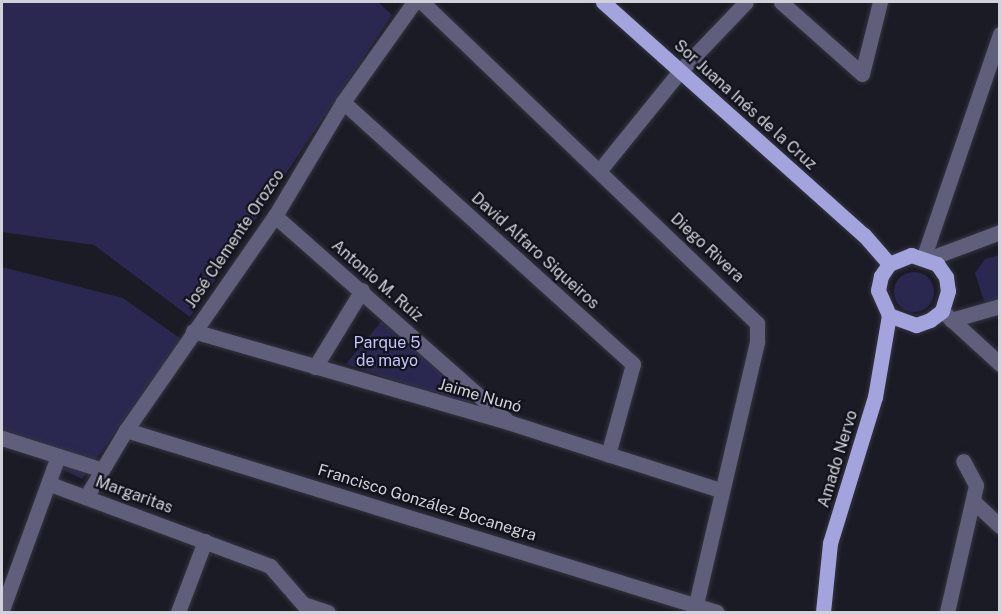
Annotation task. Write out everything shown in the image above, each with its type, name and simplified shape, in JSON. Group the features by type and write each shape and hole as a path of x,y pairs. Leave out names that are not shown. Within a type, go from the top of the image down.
{"main road":[{"name":"Sor Juana Inés de la Cruz","path":"603,2 864,235 889,264"},
{"path":"889,264 905,256 926,258 946,277 948,291 946,315 916,324 902,323 889,315"},
{"name":"Amado Nervo","path":"823,612 830,543 875,397 889,315 878,290 889,264"}],"street":[{"name":"José Clemente Orozco","path":"86,497 100,469 126,430 275,216 343,102 414,2"},
{"name":"Diego Rivera","path":"422,2 757,322 757,342 720,490 696,605"},
{"path":"599,171 680,71 746,2"},
{"path":"781,2 862,74 880,2"},
{"path":"926,258 999,34"},
{"name":"David Alfaro Siqueiros","path":"343,102 633,364 608,455"},
{"name":"Antonio M. Ruiz","path":"275,216 362,290 508,422"},
{"path":"926,258 999,232"},
{"path":"315,367 362,290"},
{"path":"946,315 999,306"},
{"path":"946,315 999,364"},
{"name":"Jaime Nunó","path":"194,331 508,422 720,490"},
{"name":"Francisco González Bocanegra","path":"126,430 717,612"},
{"path":"2,438 100,469"},
{"path":"2,610 50,484 58,456"},
{"path":"946,612 976,484 963,461"},
{"name":"Margaritas","path":"50,484 270,566 301,608 328,612"},
{"path":"973,501 999,526"},
{"path":"178,612 205,541"}],"green space":[{"path":"2,2 378,2 392,15 190,317 94,245 2,232"},
{"path":"999,255 999,303 996,304 984,301 975,273 985,259"},
{"path":"2,267 123,298 181,339 82,479 2,440"},
{"path":"914,272 928,278 934,292 928,306 914,312 900,306 894,292 900,278"},
{"name":"Parque 5 de mayo","path":"385,317 478,409 346,364"}]}
